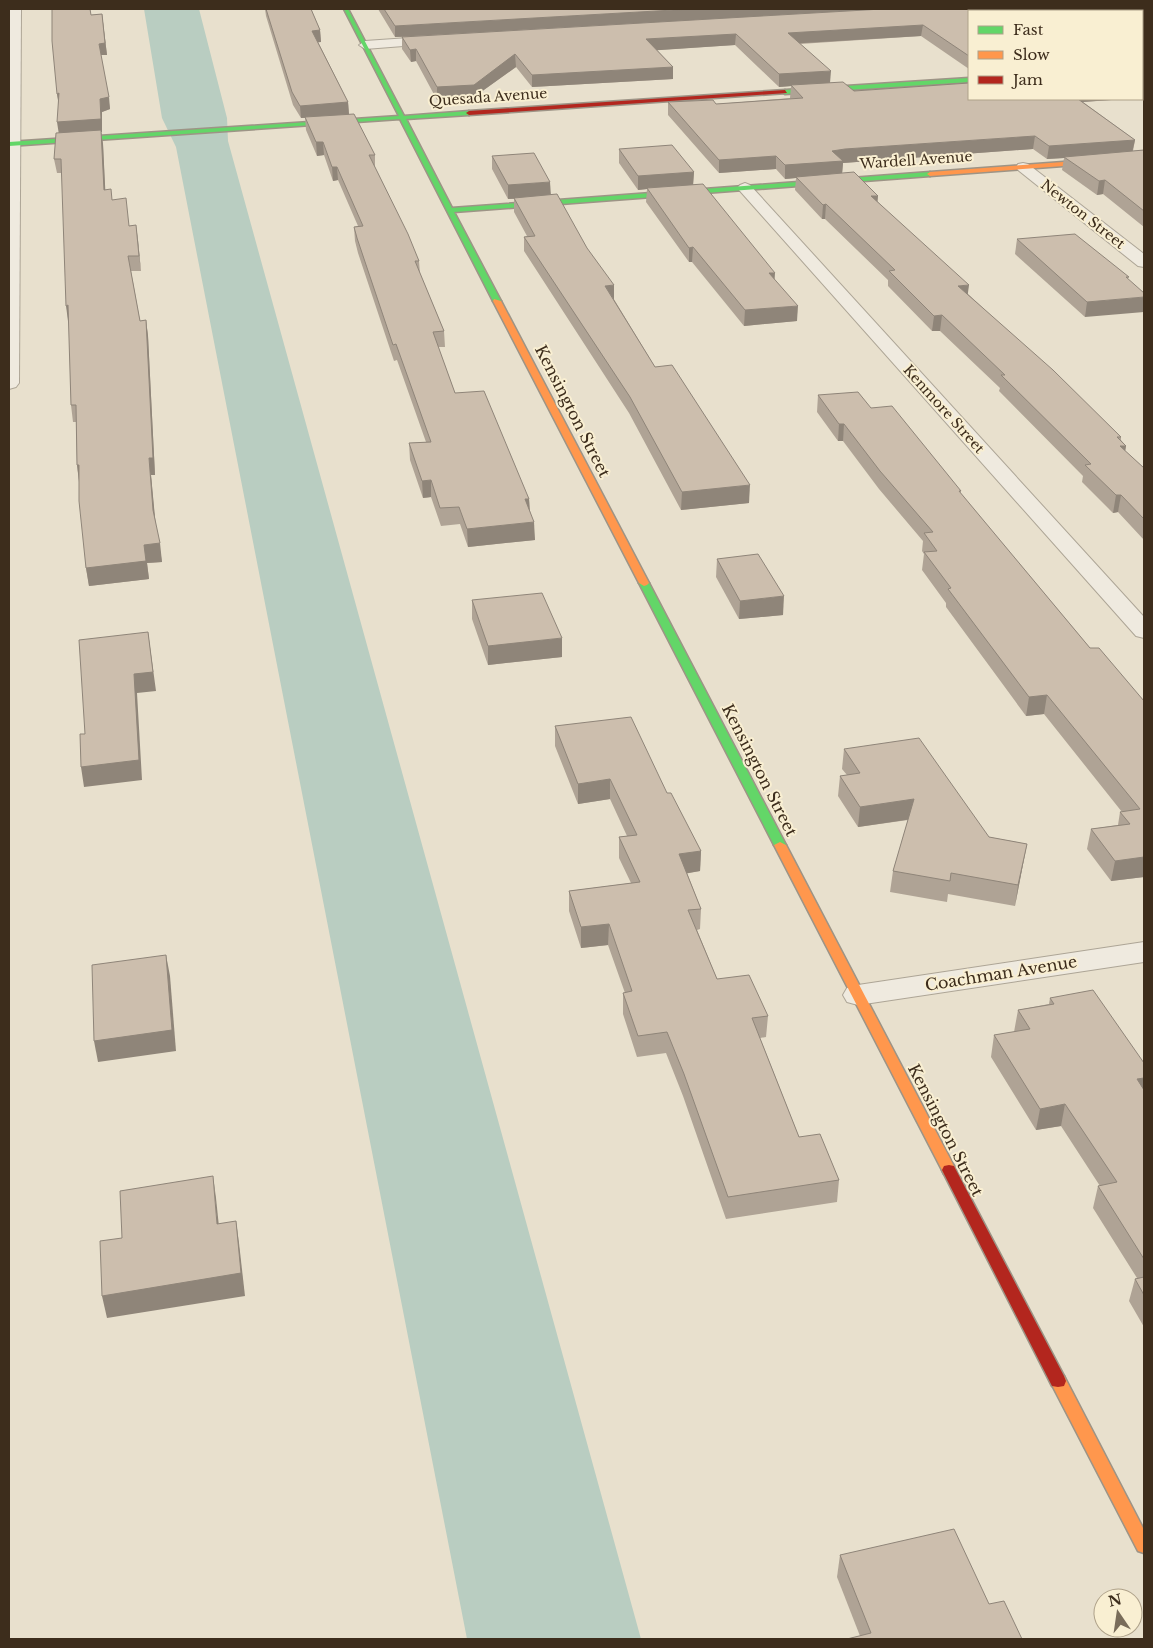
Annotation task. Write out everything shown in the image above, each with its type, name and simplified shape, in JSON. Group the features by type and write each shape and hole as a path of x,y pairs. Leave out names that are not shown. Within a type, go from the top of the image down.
{"street":[{"path":"9,383 12,64 15,9"},
{"name":"Kensington Street","path":"346,9 1144,1546"},
{"path":"365,45 454,39"},
{"name":"Quesada Avenue","path":"11,144 968,80"},
{"name":"Wardell Avenue","path":"451,210 1144,158"},
{"name":"Newton Street","path":"1023,167 1144,262"},
{"name":"Kenmore Street","path":"744,188 1144,631"},
{"name":"Coachman Avenue","path":"858,995 1144,952"}],"shaded area":[{"path":"144,9 199,9 227,118 228,141 641,1639 467,1639 176,147 162,118"}],"building":[{"path":"52,9 90,9 91,15 102,14 105,43 99,44 109,97 100,99 101,119 57,122 59,93 57,94 52,41"},
{"path":"266,9 311,9 320,30 312,31 348,102 300,106 292,92"},
{"path":"384,9 691,9 395,26"},
{"path":"882,9 1082,10 968,10 968,55 923,25 788,33 831,71 779,74 736,34 646,39 673,67 532,75 515,54 474,85 437,87 416,49 410,50 402,37"},
{"path":"1143,32 1144,32 1143,52"},
{"path":"1143,62 1144,62 1143,85"},
{"path":"843,82 854,91 968,83 968,100 1079,100 1135,140 1049,146 1035,136 832,151 843,161 785,165 776,156 719,160 668,102 713,100 716,104 803,98 791,85"},
{"path":"354,114 375,155 369,155 408,234 419,261 415,261 444,331 433,332 455,393 484,391 529,499 525,499 534,522 467,529 459,507 440,508 431,480 422,481 409,443 431,442 396,344 393,345 357,238 354,227 363,226 337,167 332,167 323,142 316,142 305,117"},
{"path":"101,130 104,190 111,189 112,200 126,198 129,226 136,225 139,256 128,256 140,321 146,320 153,458 149,458 153,510 160,543 144,545 146,561 86,568 79,501 76,405 71,405 61,159 54,159 56,133"},
{"path":"672,145 694,172 638,176 619,149"},
{"path":"1144,150 1144,211 1105,180 1099,181 1064,157"},
{"path":"534,153 550,182 508,185 492,156"},
{"path":"854,172 878,196 871,196 969,285 958,286 1053,370 1121,437 1117,437 1126,446 1120,446 1144,468 1144,519 1121,495 1116,495 1085,465 1091,464 1001,375 1005,375 942,315 934,316 889,271 895,270 826,204 823,205 796,177"},
{"path":"703,184 775,273 769,273 798,306 745,310 693,247 689,248 647,188"},
{"path":"557,194 587,248 614,285 605,286 655,367 672,365 750,485 682,492 630,397 524,237 535,236 514,198"},
{"path":"1075,234 1129,277 1126,277 1144,293 1144,297 1087,302 1017,239"},
{"path":"858,392 871,408 892,406 961,491 959,491 1090,648 1099,648 1144,701 1144,857 1115,861 1091,829 1130,824 1120,812 1140,809 1047,695 1029,697 948,589 951,588 924,552 937,551 924,533 933,532 880,471 844,424 839,424 818,395"},
{"path":"758,554 784,596 740,601 717,559"},
{"path":"542,593 562,638 488,646 472,600"},
{"path":"148,632 153,672 134,674 139,760 81,767 80,734 85,734 79,640"},
{"path":"631,717 667,793 671,793 701,851 679,854 701,909 688,910 717,979 749,975 768,1016 752,1018 799,1137 820,1134 839,1180 728,1197 667,1032 638,1036 623,993 632,991 609,924 581,927 569,891 640,882 619,837 637,835 610,779 578,784 555,726"},
{"path":"919,738 989,837 1027,844 1018,885 951,873 950,881 893,871 914,799 860,807 840,776 860,773 844,749"},
{"path":"166,955 172,1030 94,1041 92,965"},
{"path":"1093,990 1144,1063 1144,1078 1137,1079 1144,1090 1144,1259 1098,1186 1117,1182 1065,1104 1040,1109 994,1035 1030,1029 1018,1010 1054,1004 1050,998"},
{"path":"213,1176 217,1224 236,1221 241,1273 102,1296 100,1241 122,1238 120,1191"},
{"path":"1144,1277 1144,1295 1135,1279"},
{"path":"954,1529 989,1604 1004,1601 1022,1639 847,1639 871,1633 840,1555"}],"traffic: fast":[{"path":"346,9 497,301"},
{"path":"785,92 968,80"},
{"path":"9,144 469,113"},
{"path":"451,210 930,174"},
{"path":"644,583 780,845"}],"traffic: slow":[{"path":"930,174 1144,158"},
{"path":"497,301 644,583"},
{"path":"780,845 949,1170"},
{"path":"1058,1381 1144,1546"}],"traffic: jam":[{"path":"469,113 785,92"},
{"path":"949,1170 1058,1381"}]}
